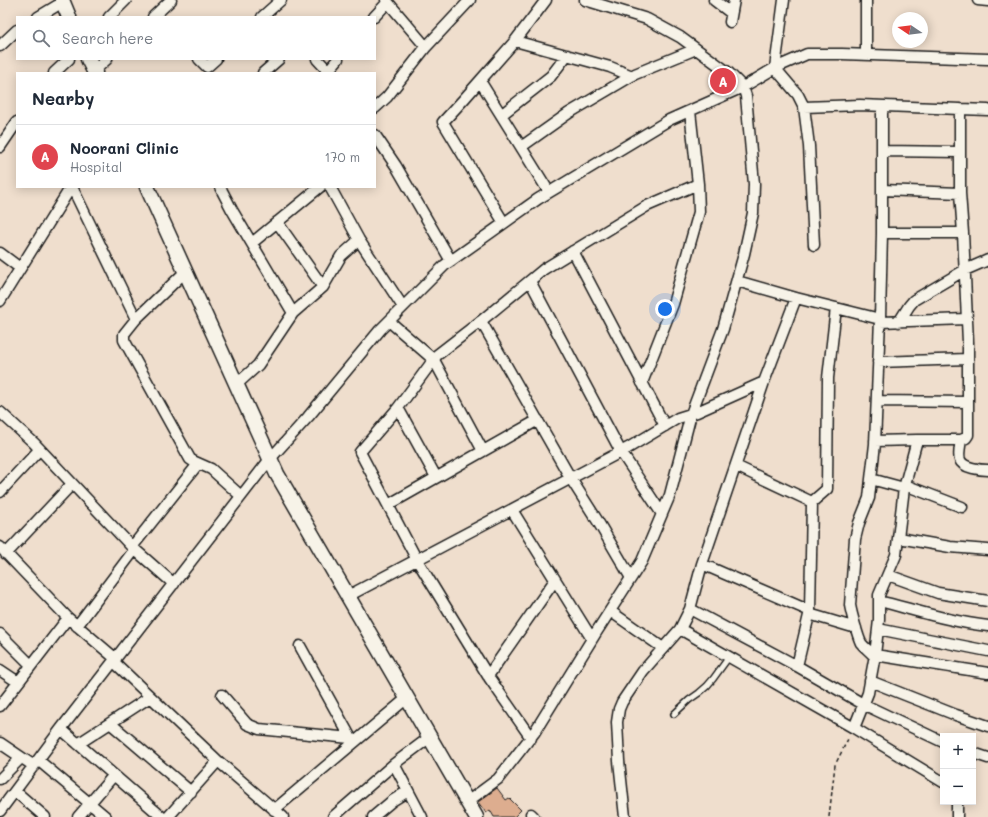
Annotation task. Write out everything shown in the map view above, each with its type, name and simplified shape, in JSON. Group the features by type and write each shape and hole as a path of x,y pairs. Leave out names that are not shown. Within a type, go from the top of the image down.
{"street":[{"path":"110,16 126,0"},
{"path":"154,16 171,0"},
{"path":"263,16 281,0"},
{"path":"376,107 387,97 426,47 469,0"},
{"path":"504,223 443,122 515,40 546,0"},
{"path":"467,802 498,779 531,738 642,561 670,495 691,414 723,329 744,254 753,213 754,184 746,96 743,88 729,73 680,37 647,19 585,0"},
{"path":"714,0 730,17 734,0"},
{"path":"784,0 775,68 798,95 804,107 814,245"},
{"path":"866,0 866,55"},
{"path":"978,0 988,1"},
{"path":"40,16 62,1 69,16"},
{"path":"375,16 387,1 426,47"},
{"path":"0,46 16,31"},
{"path":"515,40 610,67 632,76"},
{"path":"520,147 569,113 632,76 696,49"},
{"path":"0,811 61,729 270,459 308,417 380,330 445,265 538,199 669,120 743,88 775,68 807,54 988,59"},
{"path":"501,115 551,76 567,55"},
{"path":"55,72 68,60"},
{"path":"92,68 105,60"},
{"path":"199,60 207,67 215,60"},
{"path":"264,72 278,60"},
{"path":"318,60 329,72 337,60"},
{"path":"480,81 549,192"},
{"path":"804,107 860,105 988,110"},
{"path":"882,106 882,233 875,441 869,498 859,523 855,539 850,605 851,612 862,643 875,656 988,673"},
{"path":"875,441 961,440 966,438 968,435 967,319 960,193 960,109"},
{"path":"642,383 673,304 699,212 698,184 690,111"},
{"path":"0,147 16,123"},
{"path":"376,136 396,166 451,261"},
{"path":"882,151 960,152"},
{"path":"531,738 488,676 417,560 360,452 398,408 437,355 544,269 647,206 698,184"},
{"path":"0,301 70,188"},
{"path":"71,188 136,319"},
{"path":"147,188 277,474 476,817"},
{"path":"221,188 293,313"},
{"path":"252,243 319,188"},
{"path":"331,188 359,240 403,307"},
{"path":"882,190 960,193"},
{"path":"277,222 323,287"},
{"path":"882,233 963,233"},
{"path":"236,385 258,365 293,313 323,287 341,256 359,240"},
{"path":"573,251 665,426"},
{"path":"0,253 20,268"},
{"path":"899,322 914,300 965,270 988,260"},
{"path":"185,272 136,319 124,334 124,340 190,459 211,470 241,496"},
{"path":"530,281 621,452 662,514"},
{"path":"737,281 880,321 899,322 967,319"},
{"path":"626,817 619,762 617,722 622,702 643,671 680,629 690,610 702,564 764,382 796,298"},
{"path":"797,666 810,612 812,502 827,489 828,378 836,308"},
{"path":"389,321 434,360 483,451"},
{"path":"481,321 571,479 631,578"},
{"path":"878,362 968,359"},
{"path":"348,596 571,479 621,452 678,418 691,414 764,382"},
{"path":"877,401 968,402"},
{"path":"398,408 436,477"},
{"path":"1,413 40,450 133,548 174,584"},
{"path":"388,505 538,420"},
{"path":"854,728 868,693 875,656 880,614 879,595 896,555 905,487 917,440"},
{"path":"961,440 960,458 962,463 973,468 988,470"},
{"path":"0,492 40,450"},
{"path":"77,626 133,548 198,464"},
{"path":"736,466 812,502"},
{"path":"872,479 905,487 962,507"},
{"path":"72,484 3,550 68,618 115,660 150,697 218,761 283,817"},
{"path":"512,510 592,639"},
{"path":"899,538 950,547 988,550"},
{"path":"702,564 810,612 856,628"},
{"path":"888,575 938,593 988,601"},
{"path":"488,676 555,580"},
{"path":"879,601 935,616 988,626"},
{"path":"690,610 797,666 863,704 940,741"},
{"path":"610,611 663,648"},
{"path":"0,706 68,618"},
{"path":"680,629 854,728 940,780"},
{"path":"878,629 988,650"},
{"path":"0,634 31,665"},
{"path":"300,646 352,741"},
{"path":"0,670 18,682"},
{"path":"870,681 988,726"},
{"path":"222,695 244,722 259,729 352,741"},
{"path":"78,744 150,697"},
{"path":"274,810 352,741 407,698"},
{"path":"110,723 191,792"},
{"path":"61,729 162,817"},
{"path":"333,817 394,764 430,737"},
{"path":"0,743 21,758 36,763 90,803 106,817"},
{"path":"976,754 988,758"},
{"path":"0,779 21,758"},
{"path":"168,817 218,761"},
{"path":"394,764 418,815"},
{"path":"78,817 114,775"},
{"path":"373,817 408,791"},
{"path":"15,792 45,817"},
{"path":"957,805 957,817"}],"lane":[{"path":"674,714 714,679 729,657"}],"path":[{"path":"829,817 835,765 854,728"}],"building":[{"path":"713,69 725,78 731,84 723,89"},
{"path":"497,788 506,800 509,798 521,810 514,817 494,817 490,810 486,813 478,802"}],"place":[{"name":"Noorani Clinic","path":"723,81"}]}
